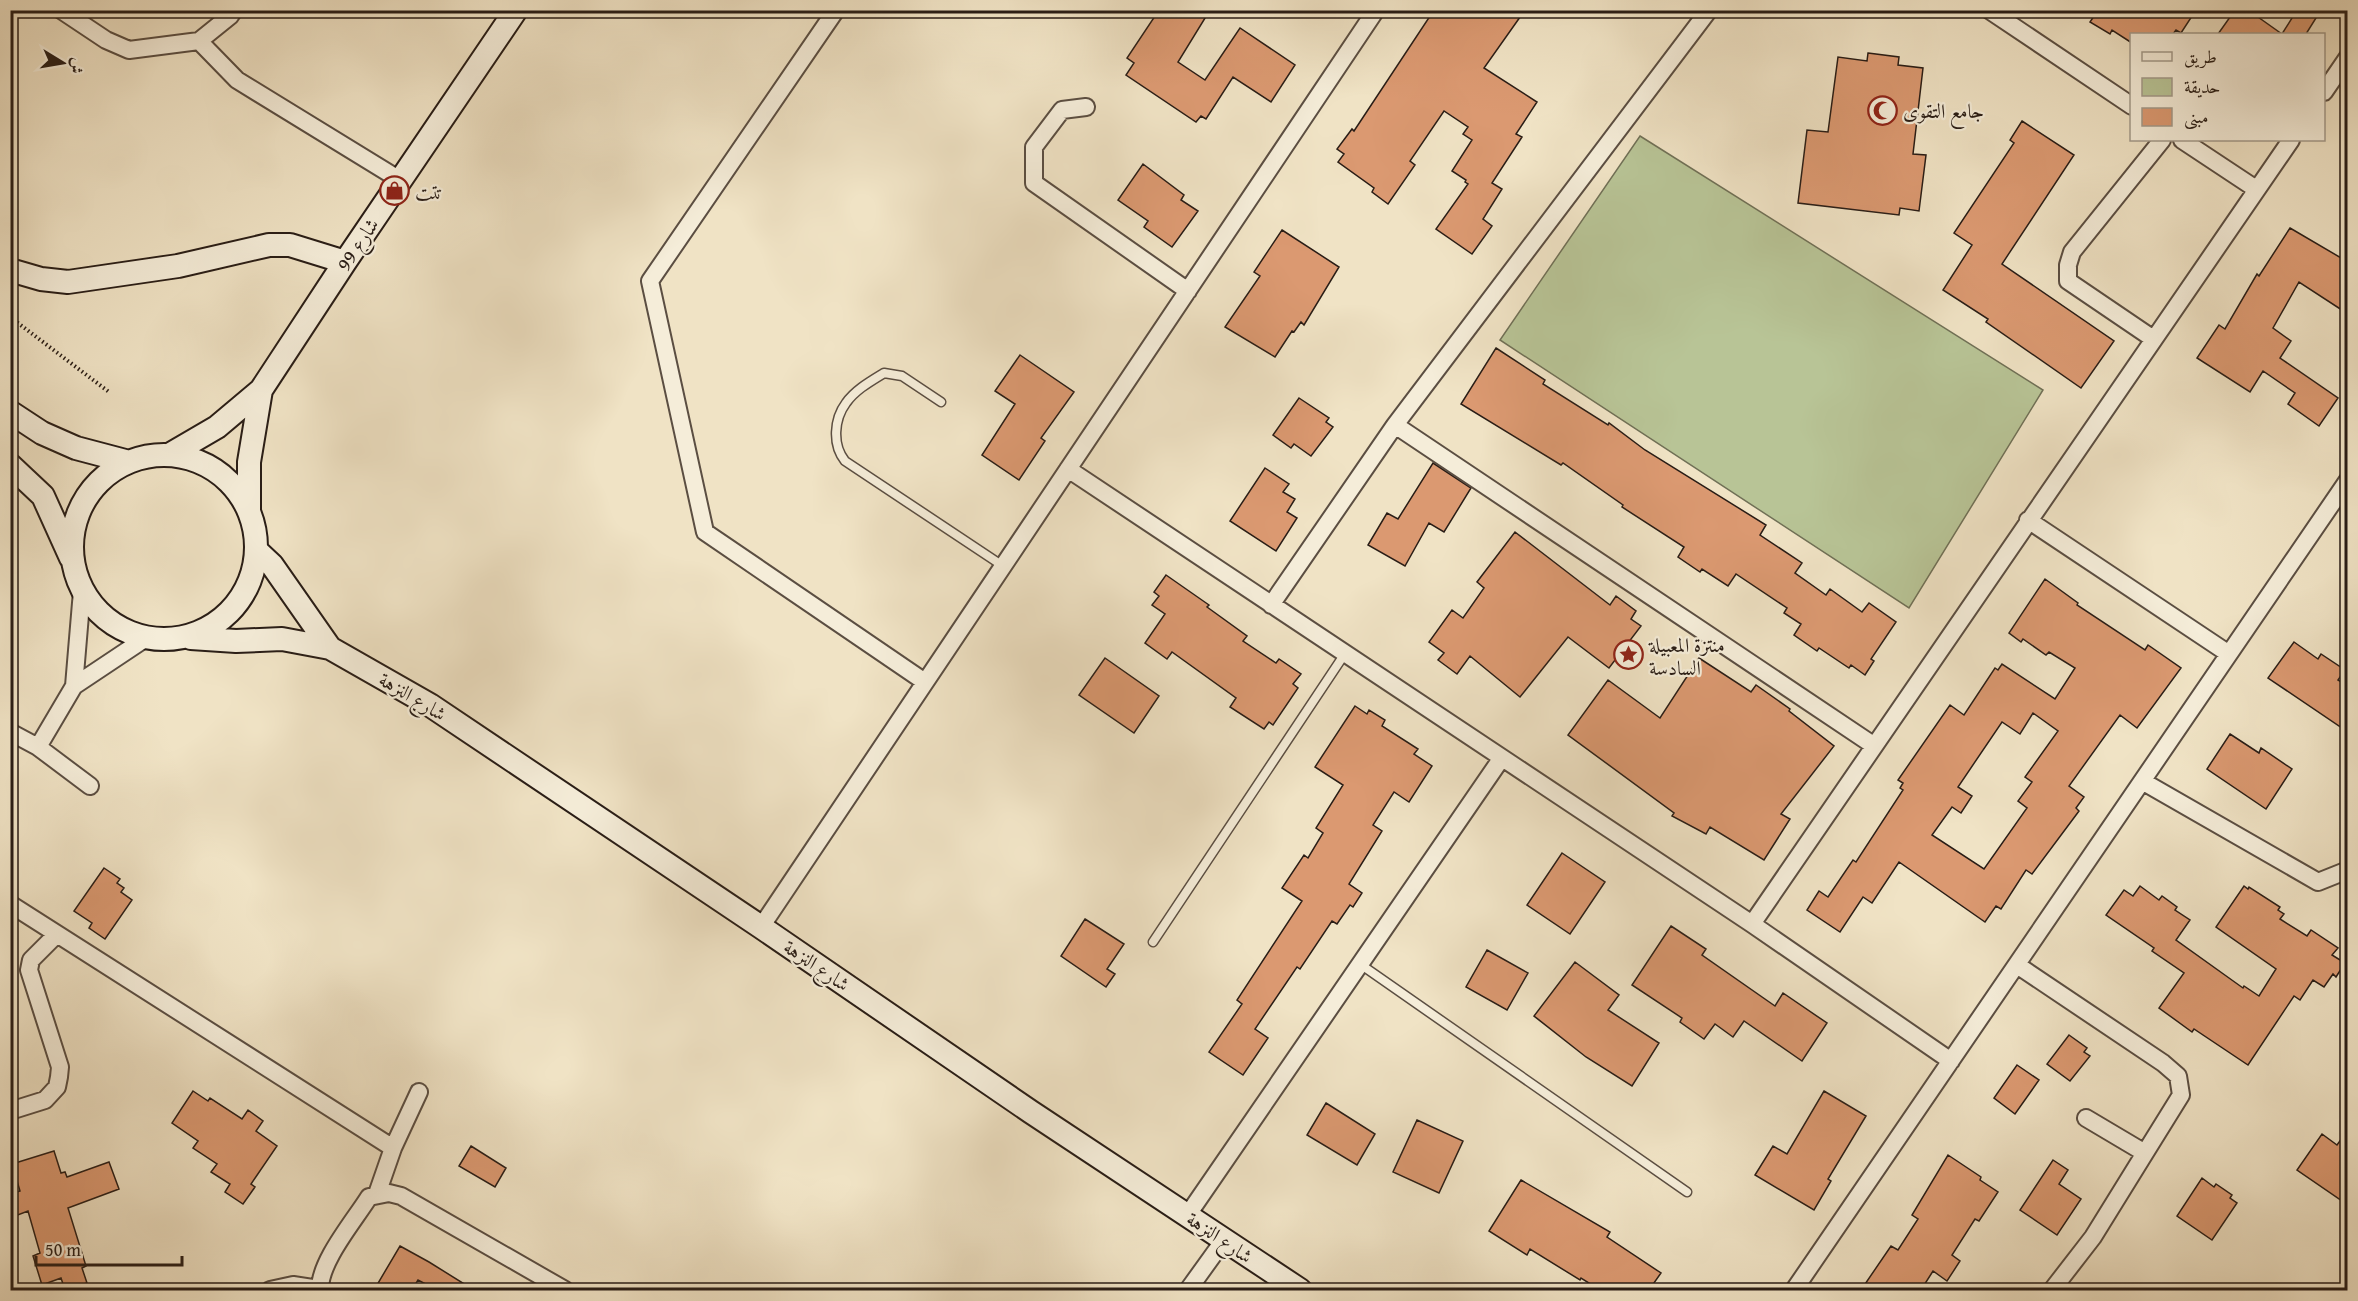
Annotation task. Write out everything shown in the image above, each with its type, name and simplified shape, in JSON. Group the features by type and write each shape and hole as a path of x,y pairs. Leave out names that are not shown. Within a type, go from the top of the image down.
{"main road":[{"name":"شارع 99","path":"169,455 217,427 261,390 516,10"},
{"path":"10,270 41,279 68,282 177,266 269,245 290,245 345,262"},
{"name":"شارع 99","path":"249,510 249,462 261,390"},
{"path":"10,412 42,433 76,448 129,462"},
{"path":"10,465 43,496 73,562 82,591 100,615 126,632 186,638 213,626 236,606 251,579 256,550 254,530 249,510 235,489 217,472 194,460 169,455 149,457 129,462 103,478 84,502 74,531 73,562"},
{"name":"شارع النزهة","path":"256,550 272,565 330,648"},
{"name":"شارع النزهة","path":"186,638 236,641 282,639 330,648 430,705 761,927 1030,1112 1300,1290"}],"street":[{"path":"61,10 106,40 129,50 200,41 234,10"},
{"path":"836,10 650,281 705,532 925,682"},
{"path":"1271,605 1395,425 1709,10"},
{"path":"1989,10 2130,105"},
{"path":"761,927 1373,12"},
{"path":"200,41 237,80 400,180"},
{"path":"2325,91 2348,57"},
{"path":"1086,107 1062,110 1034,147 1034,183 1188,291"},
{"path":"2152,339 2068,281 2067,275 2072,252 2161,141"},
{"path":"2184,141 2256,189"},
{"path":"1752,924 2290,141"},
{"path":"1395,425 1873,745"},
{"path":"1068,469 1344,655 1752,924 1951,1061"},
{"path":"1794,1290 2348,480"},
{"path":"2028,520 2229,654"},
{"path":"38,747 74,686 82,591"},
{"path":"74,686 149,636"},
{"path":"10,732 38,747 90,786"},
{"path":"1187,1216 1501,759"},
{"path":"2142,781 2318,882 2348,870"},
{"path":"10,904 393,1149"},
{"path":"10,1111 45,1100 57,1087 60,1067 29,970 31,960 57,933"},
{"path":"2017,964 2163,1063 2178,1076 2181,1095 2093,1237 2052,1290"},
{"path":"377,1194 393,1149 419,1092"},
{"path":"2086,1118 2145,1153"},
{"path":"270,1290 293,1285 319,1290 322,1273 328,1261 369,1197 389,1193 401,1196 565,1290"},
{"path":"1188,1290 1224,1240"}],"lane":[{"path":"941,402 902,376 884,373 867,383 846,403 836,427 836,444 840,456 1003,566"},
{"path":"1153,942 1344,655"},
{"path":"1360,964 1687,1192"}],"path":[{"path":"10,317 109,392"}],"green space":[{"path":"1640,136 2043,390 1909,608 1500,340"}],"building":[{"path":"1159,10 1210,10 1178,62 1205,80 1240,28 1295,65 1271,102 1233,77 1206,119 1201,116 1196,122 1126,75 1134,63 1127,58"},
{"path":"1434,10 1525,10 1484,68 1537,102 1516,134 1522,137 1492,183 1502,189 1483,219 1492,226 1472,254 1436,229 1468,184 1466,180 1452,171 1472,140 1463,134 1468,127 1444,111 1410,161 1415,165 1388,204 1372,192 1374,188 1338,162 1344,154 1337,149 1352,129 1354,131"},
{"path":"2098,10 2196,10 2181,33 2176,30 2174,33 2130,33 2130,42 2112,30 2110,34 2090,22"},
{"path":"2235,10 2248,10 2281,33 2219,33"},
{"path":"2297,10 2321,10 2307,33 2283,33"},
{"path":"1868,53 1899,57 1898,65 1923,68 1913,154 1926,155 1919,211 1900,208 1899,215 1798,203 1807,130 1828,132 1838,57 1867,61"},
{"path":"2022,121 2074,155 2002,264 2114,341 2081,388 1986,322 1988,319 1943,290 1972,245 1954,233 2014,143 2010,140"},
{"path":"1143,164 1184,195 1181,200 1198,211 1172,247 1144,227 1148,221 1118,200"},
{"path":"2290,228 2348,262 2348,314 2299,282 2273,328 2291,341 2280,358 2338,398 2319,426 2288,404 2295,393 2263,371 2250,392 2197,358 2219,325 2225,329 2257,274 2259,276"},
{"path":"1282,230 1339,267 1304,325 1301,322 1294,332 1292,331 1275,357 1225,327 1260,276 1254,272"},
{"path":"1496,348 1545,380 1543,384 1608,425 1609,423 1645,450 1766,525 1760,535 1802,563 1795,573 1826,595 1830,589 1862,612 1869,603 1896,622 1871,659 1874,661 1865,675 1851,665 1849,668 1819,648 1817,651 1794,635 1801,624 1784,613 1787,608 1736,574 1728,586 1702,569 1700,572 1678,557 1684,547 1622,507 1623,505 1563,463 1561,465 1461,404"},
{"path":"1020,355 1074,392 1041,438 1045,441 1019,480 982,455 1015,404 995,391"},
{"path":"1299,398 1329,418 1326,422 1333,427 1311,456 1294,444 1291,448 1273,435"},
{"path":"1433,463 1471,488 1444,532 1429,523 1405,566 1368,545 1387,513 1398,519"},
{"path":"1265,468 1289,484 1283,492 1295,499 1287,512 1297,518 1276,551 1230,521"},
{"path":"1515,532 1610,605 1616,596 1636,611 1631,619 1641,626 1609,668 1568,637 1520,697 1470,656 1457,674 1438,660 1444,653 1429,642 1452,610 1463,618 1484,588 1477,582"},
{"path":"1166,575 1209,605 1207,607 1247,636 1243,641 1276,663 1279,659 1301,674 1293,684 1298,688 1273,725 1269,722 1264,729 1230,707 1236,698 1172,652 1167,659 1145,643 1165,614 1152,605 1159,596 1154,592"},
{"path":"2045,579 2078,603 2077,605 2145,650 2148,645 2181,668 2137,728 2120,715 2069,786 2084,797 2076,808 2079,811 2032,874 2026,870 2001,909 1996,906 1985,922 1899,862 1872,903 1863,897 1840,932 1807,910 1819,891 1828,897 1853,860 1856,862 1903,790 1900,788 1903,783 1898,780 1950,705 1964,715 1995,668 1998,670 2002,664 2055,699 2075,668 2049,652 2046,655 2023,639 2021,642 2009,633","holes":["2033,713 2058,731 2025,777 2032,782 2018,801 2027,808 1984,869 1932,835 1952,807 1961,813 1972,796 1958,787 2002,722 2020,734"]},
{"path":"2294,642 2318,659 2321,654 2345,670 2338,680 2348,686 2348,732 2268,678"},
{"path":"1105,658 1159,696 1134,733 1079,695"},
{"path":"1699,658 1751,692 1756,685 1790,709 1789,711 1834,746 1781,814 1790,819 1764,860 1710,827 1706,834 1672,816 1674,813 1568,735 1608,680 1660,718"},
{"path":"1355,706 1367,714 1369,710 1385,720 1382,726 1418,749 1414,754 1432,766 1409,802 1394,792 1373,825 1382,831 1349,884 1362,893 1353,907 1350,905 1337,924 1332,921 1300,969 1297,967 1255,1029 1268,1038 1243,1075 1209,1052 1242,1004 1237,1000 1302,901 1282,888 1304,855 1308,858 1323,833 1316,828 1343,785 1315,767"},
{"path":"2230,734 2259,753 2261,748 2292,769 2266,809 2207,769"},
{"path":"1562,853 1605,882 1570,934 1527,905"},
{"path":"104,868 120,879 117,883 124,888 121,892 132,900 105,939 89,928 92,923 74,911"},
{"path":"2140,886 2159,900 2162,896 2177,907 2175,910 2190,920 2176,940 2243,988 2244,986 2259,996 2276,969 2216,927 2244,886 2280,907 2278,910 2284,914 2280,919 2307,936 2311,930 2338,948 2332,955 2345,963 2336,977 2333,974 2324,987 2313,980 2300,1000 2294,996 2248,1065 2194,1029 2192,1032 2159,1008 2184,973 2152,951 2154,948 2106,915 2124,890 2133,896"},
{"path":"1085,919 1124,944 1107,969 1115,974 1106,987 1061,956"},
{"path":"1671,926 1706,949 1702,955 1775,1006 1783,993 1827,1023 1802,1061 1744,1021 1733,1037 1715,1024 1704,1039 1680,1022 1682,1018 1632,985"},
{"path":"1487,950 1528,973 1507,1010 1466,987"},
{"path":"1575,962 1619,995 1608,1010 1659,1043 1632,1086 1586,1057 1534,1016"},
{"path":"2069,1035 2087,1048 2084,1052 2090,1056 2070,1081 2047,1064"},
{"path":"2017,1065 2039,1080 2015,1114 1994,1098"},
{"path":"193,1091 208,1101 210,1098 242,1119 248,1110 263,1121 256,1131 277,1146 251,1184 255,1187 243,1204 225,1192 230,1184 211,1172 217,1164 193,1148 198,1141 172,1123"},
{"path":"1824,1091 1866,1116 1828,1179 1831,1181 1814,1210 1755,1175 1773,1146 1787,1154"},
{"path":"1326,1103 1375,1134 1357,1165 1307,1135"},
{"path":"1417,1120 1463,1141 1439,1193 1393,1172"},
{"path":"2348,1130 2348,1205 2297,1170 2322,1134 2337,1145"},
{"path":"471,1146 506,1168 495,1187 459,1166"},
{"path":"54,1151 61,1173 65,1172 67,1177 109,1162 119,1189 68,1208 86,1266 82,1268 87,1283 65,1290 61,1278 42,1285 33,1256 40,1253 28,1211 10,1218 10,1194 20,1191 12,1164"},
{"path":"1948,1155 1981,1177 1980,1180 1998,1192 1979,1221 1975,1219 1952,1255 1960,1261 1947,1281 1933,1271 1921,1290 1861,1290 1891,1246 1898,1250 1918,1219 1912,1215"},
{"path":"2053,1160 2068,1170 2059,1184 2081,1199 2057,1235 2020,1210"},
{"path":"2202,1178 2214,1187 2216,1184 2232,1195 2230,1198 2237,1203 2212,1240 2177,1216"},
{"path":"1521,1180 1610,1232 1607,1237 1661,1273 1649,1290 1600,1290 1530,1249 1527,1255 1489,1231"},
{"path":"400,1246 474,1290 437,1290 418,1280 412,1290 374,1290"}],"place":[{"name":"جامع التقوى","path":"1882,110"},
{"name":"تتت","path":"394,191"},
{"name":"منتزة المعبيلة السادسة","path":"1628,655"}]}
